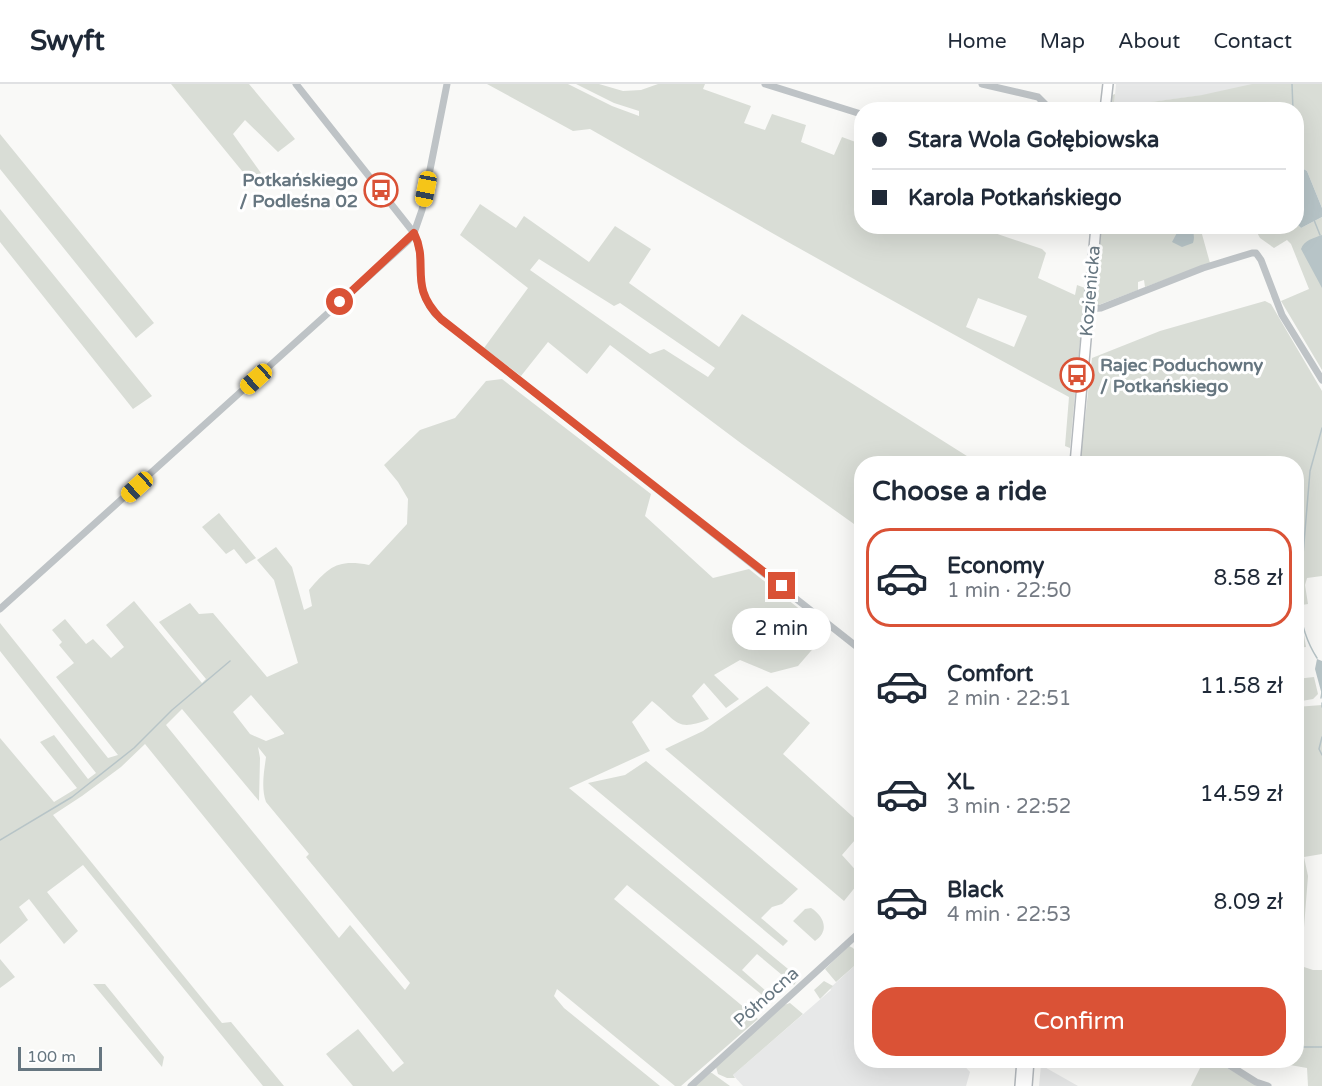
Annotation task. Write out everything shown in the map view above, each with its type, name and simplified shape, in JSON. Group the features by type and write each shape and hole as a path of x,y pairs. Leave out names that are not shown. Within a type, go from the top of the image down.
{"main road":[{"path":"1107,102 1108,84"},
{"name":"Kozienicka","path":"1076,456 1094,234"},
{"path":"1020,1086 1021,1068"},
{"path":"1027,1086 1028,1068"}],"street":[{"path":"296,84 414,233 419,244 422,290 431,308 441,319 854,644"},
{"path":"0,609 414,233 422,210 447,84"},
{"path":"765,84 854,112"},
{"path":"982,84 1038,97 1043,102"},
{"path":"1089,309 1101,308 1203,268 1256,253 1261,260 1282,315 1322,380"},
{"name":"Północna","path":"691,1086 854,937"},
{"path":"1234,1068 1256,1082 1268,1086"}],"shaded area":[{"path":"171,84 249,84 295,139 278,152 245,120 233,134 261,173 251,182"},
{"path":"487,84 568,84 612,106 639,116 639,111 614,103 576,84 599,84 623,91 641,90 658,84 705,84 703,89 751,106 744,123 765,130 772,114 806,125 801,142 834,155 842,137 854,141 854,234 998,234 1042,249 1046,253 1038,278 1075,295 1077,285 1085,288 1084,297 1080,298 1083,309 1070,448 1065,446 1069,397 590,129 573,131","holes":["978,298 1027,316 1014,347 966,327"]},
{"path":"1116,84 1257,84 1257,88 1152,102 1114,102"},
{"path":"1252,84 1322,84 1322,208 1307,171 1304,169 1304,102 1151,102 1202,95"},
{"path":"1115,94 1114,102 1110,102 1110,96"},
{"path":"0,134 154,323 136,338 0,169"},
{"path":"1304,169 1307,171 1322,208 1322,217 1304,226"},
{"path":"480,204 516,228 524,216 589,262 615,226 651,249 629,283 719,347 742,314 967,456 854,456 854,524 610,345 587,374 548,342 521,376 484,348 528,288 460,235","holes":["539,259 614,306 620,303 715,368 708,377 664,349 650,354 530,270"]},
{"path":"0,209 152,396 133,409 0,242"},
{"path":"1322,217 1322,370 1281,301 1309,289 1291,244 1287,240 1274,248 1258,234 1304,234 1304,226"},
{"path":"1100,234 1202,234 1210,263 1145,287 1144,280 1138,282 1138,290 1096,306 1092,304"},
{"path":"1176,234 1194,234 1193,243 1182,247 1172,242"},
{"path":"1322,235 1322,288 1301,249 1307,241"},
{"path":"1265,301 1271,304 1322,391 1322,576 1307,578 1305,585 1308,604 1304,605 1304,456 1081,456 1092,358 1160,331"},
{"path":"502,379 651,494 645,516 713,578 749,569 821,626 817,644 798,666 771,673 740,660 714,675 739,699 726,708 704,683 692,696 709,719 689,725 683,724 672,719 652,701 632,722 650,751 569,788 799,978 794,985 757,954 742,970 775,999 772,1003 627,885 614,899 758,1019 681,1086 675,1086 557,989 554,996 564,1008 660,1086 353,1086 326,1054 358,1029 393,1072 404,1063 145,744 121,767 53,815 222,1023 231,1022 284,1086 263,1086 83,865 47,892 78,931 64,944 29,899 19,907 28,920 0,944 0,738 54,802 77,788 40,742 54,735 88,779 96,773 0,651 0,623 108,758 118,755 56,677 74,663 59,645 62,642 52,630 65,619 86,644 93,639 111,658 124,647 106,625 134,601 202,683 206,679 159,622 190,603 199,614 213,613 267,677 298,663 274,580 257,560 276,547 292,567 304,610 312,606 309,590 328,570 349,563 369,565 407,524 408,499 384,465 420,430 455,418 486,381","holes":["251,695 284,733 284,734 266,741 250,734 233,712","182,709 259,801 258,747 266,757 263,786 266,802 309,854 306,857 410,983 405,990 350,925 339,938 166,725"]},
{"path":"219,513 256,558 246,564 234,549 226,554 202,527"},
{"path":"1317,659 1322,661 1322,695 1315,669"},
{"path":"1314,677 1318,694 1313,699 1304,701 1304,678"},
{"path":"767,686 810,723 783,754 854,818 854,841 842,855 854,868 854,889 844,901 665,749 703,731"},
{"path":"1322,705 1322,854 1304,857 1304,706"},
{"path":"646,761 798,889 782,904 772,907 761,918 788,941 783,946 588,783 625,775"},
{"path":"1304,857 1308,876 1304,927"},
{"path":"811,908 816,911 824,924 823,933 815,941 793,921 805,909"},
{"path":"849,946 854,949 854,966 836,982 825,969"},
{"path":"0,959 15,977 0,988"},
{"path":"854,966 854,1068 966,1068 970,1072 966,1086 743,1086 733,1075 831,990 830,988"},
{"path":"1304,967 1322,970 1322,1086 1308,1086 1307,1068 1304,1067"},
{"path":"824,981 833,986 820,999 814,990"},
{"path":"93,984 105,984 164,1057 162,1067"},
{"path":"790,1003 803,1014 733,1075 735,1078 727,1078 718,1074 716,1067 784,1005"},
{"path":"1041,1068 1046,1068 1078,1086 1039,1086"},
{"path":"1200,1068 1227,1068 1258,1086 1191,1086"},
{"path":"712,1073 730,1086 695,1086"}],"waterway":[{"path":"1292,84 1293,102"},
{"path":"1314,220 1320,235"},
{"path":"1304,543 1310,471 1322,428"},
{"path":"1304,628 1317,658"},
{"path":"0,840 72,797 134,748 172,710 230,661"},
{"path":"1321,698 1322,692"},
{"path":"1322,737 1319,749 1322,755"},
{"path":"1304,1047 1322,1047"}],"place":[{"name":"Potkańskiego / Podleśna 02","path":"381,190"},
{"name":"Rajec Poduchowny / Potkańskiego","path":"1077,375"}],"route":[{"path":"340,302 414,233 419,244 420,284 435,314 782,586"}]}
